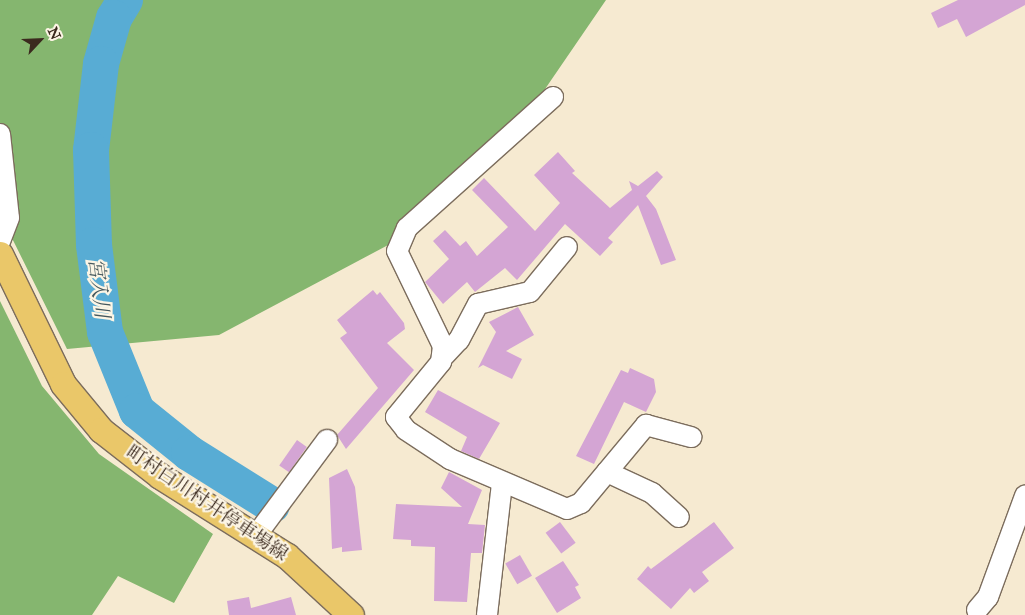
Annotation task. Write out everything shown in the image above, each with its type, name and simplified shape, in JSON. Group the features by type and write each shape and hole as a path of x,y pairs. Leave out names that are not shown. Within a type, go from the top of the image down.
{"main road":[{"name":"町村白川村井停車場線","path":"0,254 64,384 101,430 160,476 287,556 351,615"}],"street":[{"path":"442,358 443,346 396,251 407,228 553,97"},
{"path":"0,134 9,218 0,242"},
{"path":"567,247 530,292 478,304 459,340 442,358 396,417 406,430 450,459 502,484 567,509 580,504 646,425 692,437"},
{"path":"255,536 327,440"},
{"path":"606,472 652,493 679,517"},
{"path":"487,615 502,484"},
{"path":"977,610 988,596 1025,496"}],"green space":[{"path":"0,0 606,0 543,92 492,145 399,223 390,244 219,335 67,349 0,214"},
{"path":"0,301 42,386 99,454 213,534 174,603 118,576 92,615 0,615"}],"building":[{"path":"958,0 1025,0 1025,5 966,37 957,19 938,28 931,13"},
{"path":"558,152 575,171 572,173 610,208 632,190 629,181 638,186 657,171 663,177 646,196 656,209 676,260 661,265 638,205 608,238 613,242 600,256 565,224 517,280 505,268 475,292 467,282 443,304 425,282 449,259 433,241 445,230 460,246 466,241 477,256 508,227 472,190 484,178 535,231 560,203 534,175"},
{"path":"373,290 377,295 380,292 404,323 405,329 387,343 414,370 346,449 337,435 378,388 340,338 347,333 337,320"},
{"path":"518,307 534,335 506,351 522,359 512,379 483,365 478,368 496,332 489,322"},
{"path":"630,368 654,379 656,392 646,412 624,402 594,464 576,456 621,370 628,373"},
{"path":"438,390 500,423 479,459 461,451 467,437 425,412"},
{"path":"297,440 307,447 289,472 279,465"},
{"path":"347,469 355,487 362,550 342,552 342,547 332,549 329,478"},
{"path":"449,472 482,490 468,524 485,525 482,553 471,553 467,602 434,601 435,547 411,546 411,540 393,539 396,504 462,507 441,488"},
{"path":"560,522 576,543 561,554 546,533"},
{"path":"714,522 734,548 702,572 709,581 694,593 690,588 671,609 637,579 648,566 651,569"},
{"path":"520,555 532,576 517,584 505,564"},
{"path":"563,561 579,585 575,587 581,598 557,613 535,578"},
{"path":"249,597 251,608 291,597 296,615 229,615 227,601"}],"waterway":[{"name":"宮入川","path":"125,0 114,18 101,64 91,150 94,245 105,332 137,411 189,453 272,505"}]}
